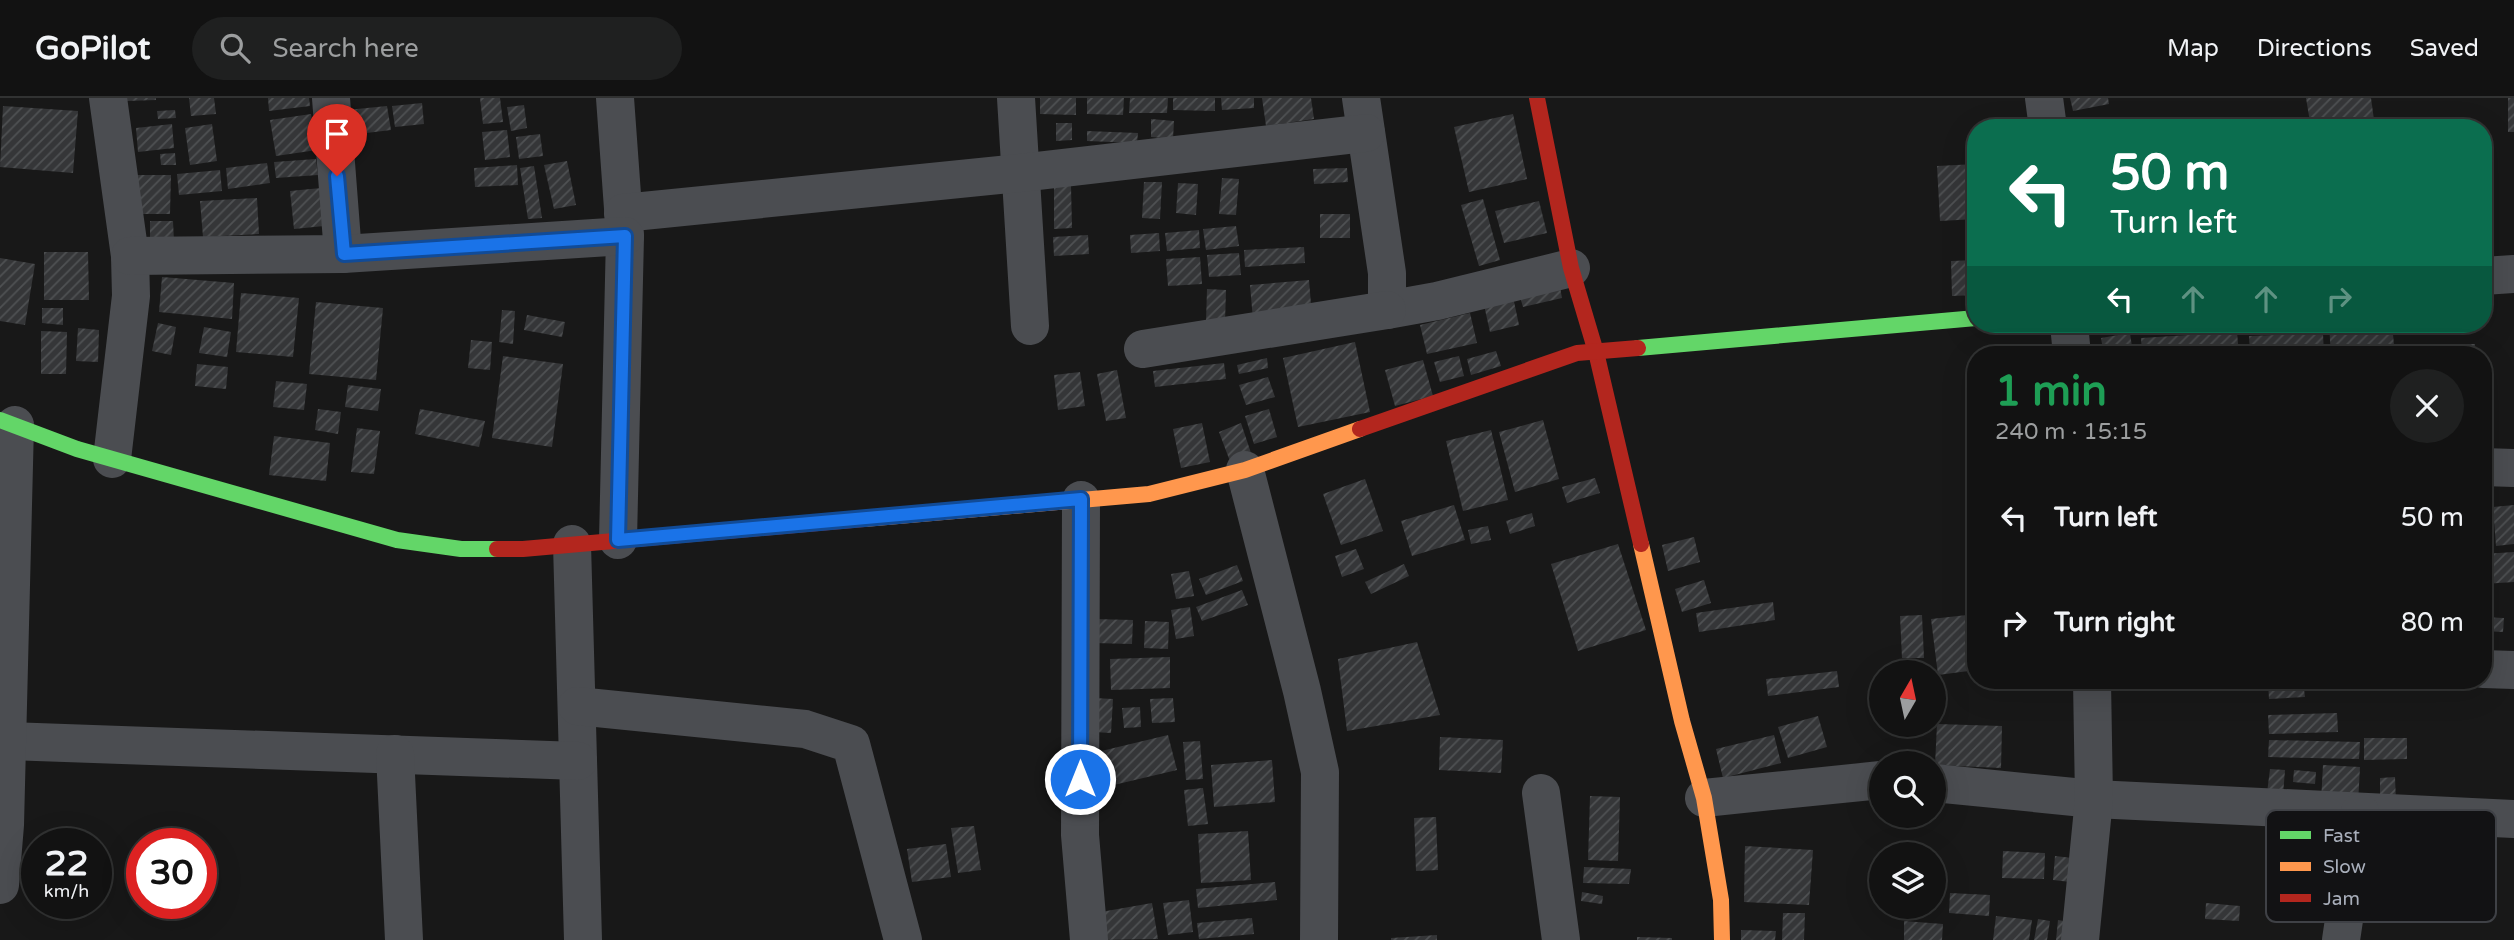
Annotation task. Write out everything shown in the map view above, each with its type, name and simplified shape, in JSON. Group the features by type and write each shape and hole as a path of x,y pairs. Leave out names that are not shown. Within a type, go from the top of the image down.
{"street":[{"path":"108,98 130,256 131,296 112,459"},
{"path":"331,98 344,254"},
{"path":"615,98 624,224 618,540"},
{"path":"1016,98 1030,327"},
{"path":"1537,98 1571,268 1597,352 1682,721 1704,798 1721,900 1722,940"},
{"path":"2044,98 2047,119"},
{"path":"130,256 344,254 624,224 1020,173 1364,116 1387,274 1387,310"},
{"path":"1143,349 1437,301 1571,268"},
{"path":"2492,275 2514,274"},
{"path":"0,885 8,741 8,422 112,459 397,540 461,549 523,549 1149,494 1245,470 1577,354 1967,319"},
{"path":"2492,467 2514,468"},
{"path":"1245,470 1320,772 1319,940"},
{"path":"1081,499 1080,835 1089,940"},
{"path":"572,544 583,940"},
{"path":"2492,669 2514,670"},
{"path":"2080,940 2094,799 2092,689"},
{"path":"577,706 805,729 851,744 903,940"},
{"path":"8,741 578,761"},
{"path":"395,754 404,940"},
{"path":"1704,798 1869,781"},
{"path":"1946,784 2094,799 2319,810"},
{"path":"1541,793 1561,940"},
{"path":"2496,818 2514,819"},
{"path":"2341,940 2344,922"}],"building":[{"path":"127,98 156,98 156,100 127,101"},
{"path":"189,98 214,98 216,114 191,116"},
{"path":"268,98 309,98 310,106 269,111"},
{"path":"480,98 500,98 503,122 483,124"},
{"path":"1040,98 1076,98 1076,115 1040,114"},
{"path":"1087,98 1124,98 1123,115 1087,114"},
{"path":"1130,98 1168,98 1167,113 1129,113"},
{"path":"1173,98 1215,98 1215,111 1173,110"},
{"path":"1221,98 1254,98 1254,108 1222,110"},
{"path":"1262,98 1311,98 1314,119 1266,126"},
{"path":"2070,98 2108,98 2109,104 2073,111"},
{"path":"2306,98 2371,98 2374,119 2310,119"},
{"path":"2508,98 2514,98 2514,132 2508,132"},
{"path":"422,103 424,124 395,127 392,106"},
{"path":"524,105 527,128 511,131 507,107"},
{"path":"3,106 78,111 73,173 0,167"},
{"path":"387,106 391,130 350,135 347,110"},
{"path":"175,110 176,118 158,119 157,111"},
{"path":"311,114 317,150 276,156 270,120"},
{"path":"1513,114 1527,179 1469,192 1454,127"},
{"path":"1151,119 1174,121 1173,139 1151,137"},
{"path":"1056,123 1072,123 1072,140 1056,141"},
{"path":"172,124 174,148 138,152 136,128"},
{"path":"212,124 217,161 190,165 185,128"},
{"path":"507,130 510,157 485,160 482,132"},
{"path":"1087,131 1138,133 1137,143 1087,141"},
{"path":"540,134 543,156 519,159 516,137"},
{"path":"175,153 176,165 161,165 160,154"},
{"path":"316,159 318,175 276,178 274,162"},
{"path":"567,161 576,205 554,209 544,165"},
{"path":"267,163 270,183 228,189 226,168"},
{"path":"1967,164 1967,220 1940,221 1937,166"},
{"path":"517,165 518,185 475,187 474,168"},
{"path":"534,166 542,218 528,219 520,168"},
{"path":"1347,168 1348,182 1314,184 1313,169"},
{"path":"220,170 222,191 179,195 177,174"},
{"path":"133,175 171,175 170,214 133,214"},
{"path":"1222,178 1239,179 1236,215 1219,214"},
{"path":"1144,182 1162,182 1160,219 1142,218"},
{"path":"1178,183 1198,184 1196,215 1176,213"},
{"path":"1054,186 1071,186 1072,228 1054,229"},
{"path":"321,188 324,226 294,229 290,191"},
{"path":"257,198 259,234 203,237 200,201"},
{"path":"1483,199 1500,260 1479,266 1461,205"},
{"path":"1539,201 1547,233 1504,243 1495,211"},
{"path":"1320,214 1350,214 1350,238 1320,238"},
{"path":"150,221 173,221 174,241 150,241"},
{"path":"1236,226 1239,246 1206,250 1203,229"},
{"path":"1199,230 1200,248 1167,251 1165,233"},
{"path":"1159,233 1160,251 1131,253 1130,235"},
{"path":"1088,235 1089,254 1054,256 1053,237"},
{"path":"1304,247 1305,263 1245,267 1244,250"},
{"path":"44,252 88,252 89,300 44,300"},
{"path":"1239,253 1241,275 1209,277 1207,255"},
{"path":"1200,257 1202,284 1168,286 1166,259"},
{"path":"0,258 35,264 25,325 0,321"},
{"path":"1967,260 1967,295 1952,296 1951,261"},
{"path":"162,277 234,283 232,319 159,312"},
{"path":"1309,280 1312,316 1253,320 1250,285"},
{"path":"1560,287 1562,298 1523,307 1520,297"},
{"path":"1207,289 1226,290 1225,322 1206,321"},
{"path":"241,293 299,298 293,357 236,352"},
{"path":"1513,297 1519,325 1490,332 1484,305"},
{"path":"316,302 383,308 376,380 309,374"},
{"path":"42,308 63,308 63,325 42,323"},
{"path":"502,310 515,311 513,344 499,342"},
{"path":"1470,313 1477,343 1427,354 1420,325"},
{"path":"527,315 565,322 562,337 524,330"},
{"path":"158,323 176,327 171,355 152,351"},
{"path":"204,327 231,332 227,357 199,353"},
{"path":"78,328 99,330 98,362 76,361"},
{"path":"41,331 67,332 66,374 41,374"},
{"path":"2130,333 2132,346 2102,346 2101,338"},
{"path":"2237,333 2238,346 2141,346 2141,338"},
{"path":"2323,333 2324,346 2250,346 2249,336"},
{"path":"2330,333 2393,333 2394,346 2330,346"},
{"path":"471,340 492,342 490,370 468,368"},
{"path":"1355,342 1370,412 1298,427 1283,358"},
{"path":"2449,344 2475,344 2475,346"},
{"path":"1496,351 1501,366 1471,375 1467,359"},
{"path":"503,356 563,364 552,447 492,438"},
{"path":"1459,356 1464,376 1440,382 1434,362"},
{"path":"1267,358 1268,368 1239,374 1237,365"},
{"path":"1423,360 1433,396 1395,406 1385,370"},
{"path":"1224,363 1226,379 1155,387 1153,371"},
{"path":"197,364 228,367 226,389 195,386"},
{"path":"1117,370 1126,418 1106,421 1097,374"},
{"path":"1080,372 1085,406 1058,410 1054,375"},
{"path":"1268,377 1275,397 1246,405 1239,385"},
{"path":"276,381 307,384 304,410 273,407"},
{"path":"348,385 381,389 378,411 345,407"},
{"path":"318,409 341,412 338,434 315,430"},
{"path":"420,409 485,421 479,447 415,434"},
{"path":"1269,409 1277,437 1254,444 1245,416"},
{"path":"1543,420 1559,479 1515,492 1499,432"},
{"path":"1202,423 1210,462 1181,468 1173,429"},
{"path":"1241,423 1252,456 1231,464 1219,432"},
{"path":"357,428 380,431 374,474 351,472"},
{"path":"1491,430 1508,500 1463,511 1446,441"},
{"path":"274,436 330,443 326,481 269,475"},
{"path":"1595,478 1600,493 1567,503 1562,487"},
{"path":"1365,479 1383,531 1341,545 1323,494"},
{"path":"1454,505 1465,540 1412,556 1401,521"},
{"path":"2514,505 2514,544 2496,546 2493,507"},
{"path":"1532,513 1535,526 1510,534 1506,521"},
{"path":"1488,526 1491,540 1471,544 1468,530"},
{"path":"1694,537 1700,562 1668,571 1662,545"},
{"path":"1618,544 1646,630 1578,651 1551,564"},
{"path":"1356,549 1364,569 1342,577 1335,556"},
{"path":"2514,552 2514,582 2492,583 2492,553"},
{"path":"1404,564 1409,576 1371,594 1365,582"},
{"path":"1237,565 1243,581 1206,595 1199,579"},
{"path":"1189,571 1194,596 1176,599 1171,574"},
{"path":"1704,580 1711,603 1682,612 1675,589"},
{"path":"1242,590 1248,605 1202,621 1196,607"},
{"path":"1773,602 1775,620 1699,632 1696,613"},
{"path":"1190,607 1194,636 1176,639 1171,610"},
{"path":"1922,615 1924,658 1902,658 1900,616"},
{"path":"1967,615 1967,671 1946,674 1946,660 1936,660 1931,619"},
{"path":"2492,617 2504,618 2503,632 2492,631"},
{"path":"1094,619 1133,620 1132,644 1093,643"},
{"path":"1145,621 1169,622 1168,649 1144,648"},
{"path":"1417,642 1440,715 1347,731 1338,659"},
{"path":"1170,657 1170,688 1111,690 1110,659"},
{"path":"1837,671 1839,687 1768,696 1766,679"},
{"path":"2268,689 2304,689 2305,697 2269,699"},
{"path":"1094,698 1113,699 1111,733 1093,732"},
{"path":"1173,698 1175,722 1152,723 1150,699"},
{"path":"1140,707 1141,727 1124,728 1122,708"},
{"path":"2337,713 2338,732 2269,734 2268,715"},
{"path":"1818,716 1827,747 1788,758 1778,727"},
{"path":"1946,724 2002,726 2001,768 1946,766 1946,751 1936,751 1936,737 1946,737"},
{"path":"1168,735 1177,770 1101,788 1093,753"},
{"path":"1774,735 1781,763 1723,778 1716,749"},
{"path":"1440,737 1503,740 1501,773 1439,770"},
{"path":"2364,738 2407,738 2407,759 2364,760"},
{"path":"2269,740 2360,742 2359,759 2268,757"},
{"path":"1200,741 1203,779 1186,780 1183,742"},
{"path":"1272,760 1275,802 1214,807 1211,765"},
{"path":"2323,765 2360,767 2358,804 2321,802"},
{"path":"2270,769 2285,770 2283,795 2267,793"},
{"path":"2294,770 2316,772 2315,784 2293,782"},
{"path":"2395,777 2396,802 2380,803 2380,778"},
{"path":"1203,788 1208,824 1188,826 1184,790"},
{"path":"1590,796 1620,797 1618,861 1588,860"},
{"path":"1436,817 1438,870 1416,871 1414,818"},
{"path":"974,826 981,870 958,873 951,828"},
{"path":"1248,831 1251,880 1201,883 1198,834"},
{"path":"946,844 951,877 912,882 907,849"},
{"path":"1745,846 1813,850 1809,905 1744,902"},
{"path":"2003,851 2045,853 2044,879 2002,878"},
{"path":"2055,856 2081,859 2079,883 2053,880"},
{"path":"1584,867 1631,869 1629,884 1583,883"},
{"path":"1275,882 1277,900 1198,908 1196,889"},
{"path":"1582,892 1603,896 1602,904 1581,901"},
{"path":"1950,893 1990,895 1989,916 1949,913"},
{"path":"1189,900 1193,932 1168,935 1163,903"},
{"path":"1152,903 1158,939 1100,940 1095,913"},
{"path":"2206,903 2240,906 2239,921 2205,919"},
{"path":"1783,913 1805,913 1804,940 1782,940"},
{"path":"1996,916 2032,920 2029,940 1993,940"},
{"path":"1252,918 1254,934 1199,939 1197,923"},
{"path":"2038,919 2050,921 2047,940 2034,940"},
{"path":"2058,920 2070,922 2068,940 2056,940"},
{"path":"1904,921 1943,924 1942,940 1904,940"},
{"path":"1741,930 1776,931 1775,940 1741,940"},
{"path":"1437,935 1437,940 1391,940 1391,938"},
{"path":"1637,937 1672,938 1672,940 1637,940"}],"traffic: fast":[{"path":"1638,348 1967,319"},
{"path":"0,420 77,449 397,540 461,549 497,549"}],"traffic: slow":[{"path":"864,519 1149,494 1245,470 1360,429"},
{"path":"1641,544 1682,721 1704,798 1721,900 1722,940"}],"traffic: jam":[{"path":"1537,98 1571,268 1596,352 1641,544"},
{"path":"1360,429 1577,353 1638,348"},
{"path":"497,549 523,549 864,519"}],"route":[{"path":"337,176 344,254 625,236 618,540 1081,499 1080,779"}]}
